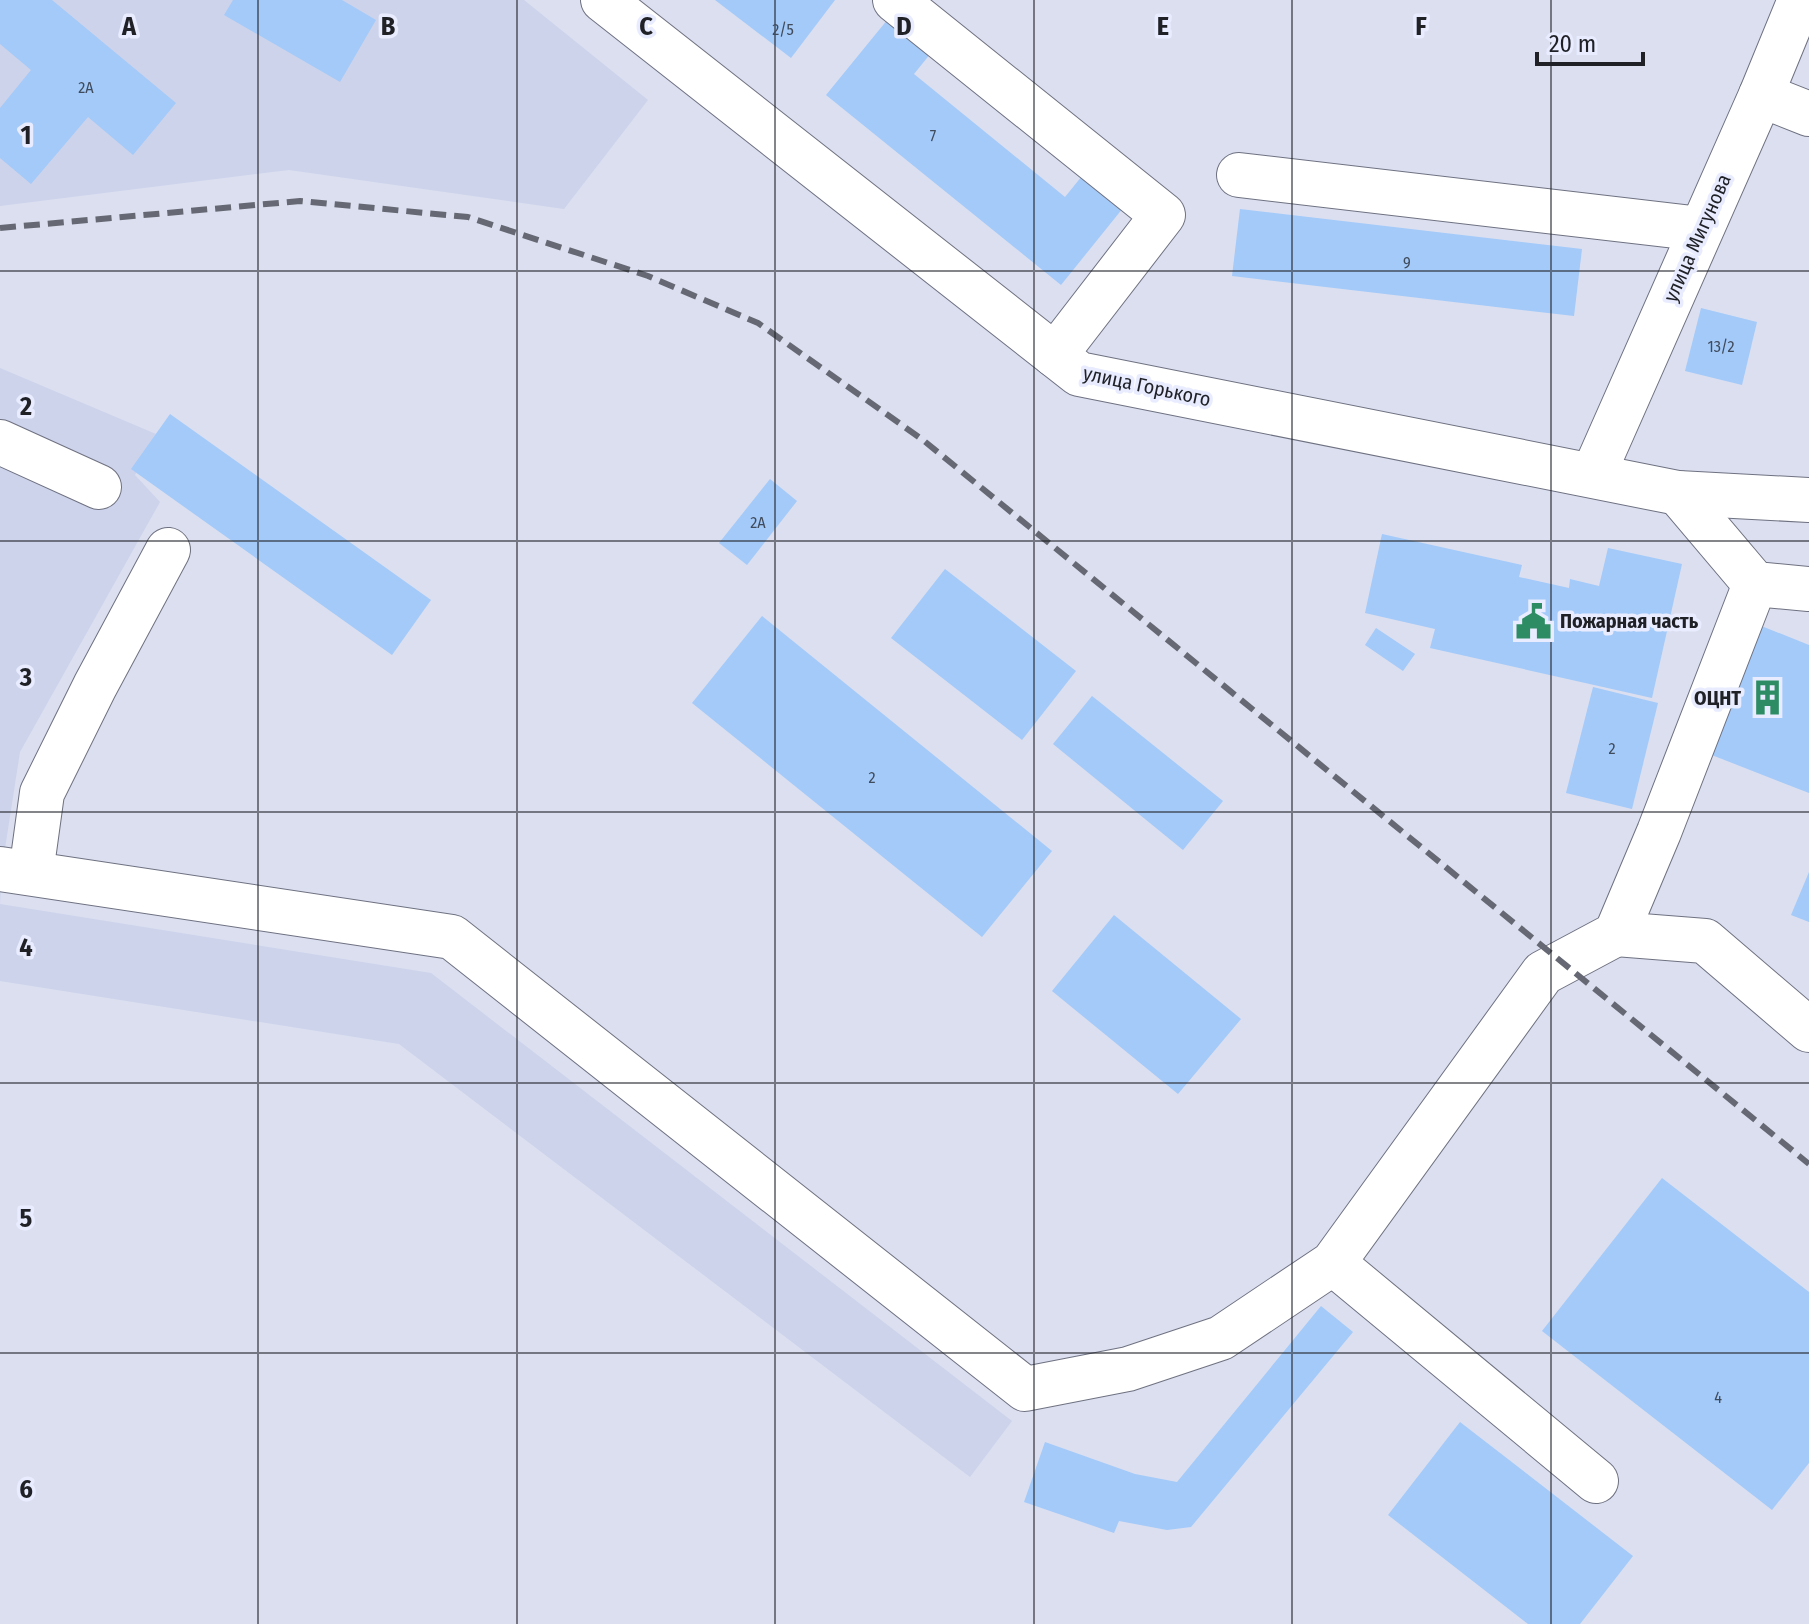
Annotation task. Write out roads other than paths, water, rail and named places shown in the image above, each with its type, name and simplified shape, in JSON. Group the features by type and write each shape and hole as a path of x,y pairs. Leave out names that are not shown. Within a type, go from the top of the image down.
{"street":[{"name":"улица Горького","path":"603,0 1079,374 1678,493 1809,500"},
{"path":"895,0 1163,215 1055,355"},
{"name":"улица Мигунова","path":"1593,475 1800,0"},
{"path":"1761,95 1809,114"},
{"path":"1239,175 1701,229"},
{"path":"0,442 99,487"},
{"path":"1678,493 1755,584 1809,589"},
{"path":"168,550 42,793 15,871 452,937 1025,1389 1128,1369 1221,1338 1333,1263 1543,973 1616,934 1705,941 1809,1030"},
{"path":"1616,934 1755,584"},
{"path":"1333,1263 1596,1481"}],"railway":[{"path":"0,228 300,201 468,217 648,276 758,323 923,440 1809,1164"}],"place":[{"name":"Пожарная часть","path":"1534,621"},
{"name":"ОЦНТ","path":"1767,698"}]}
